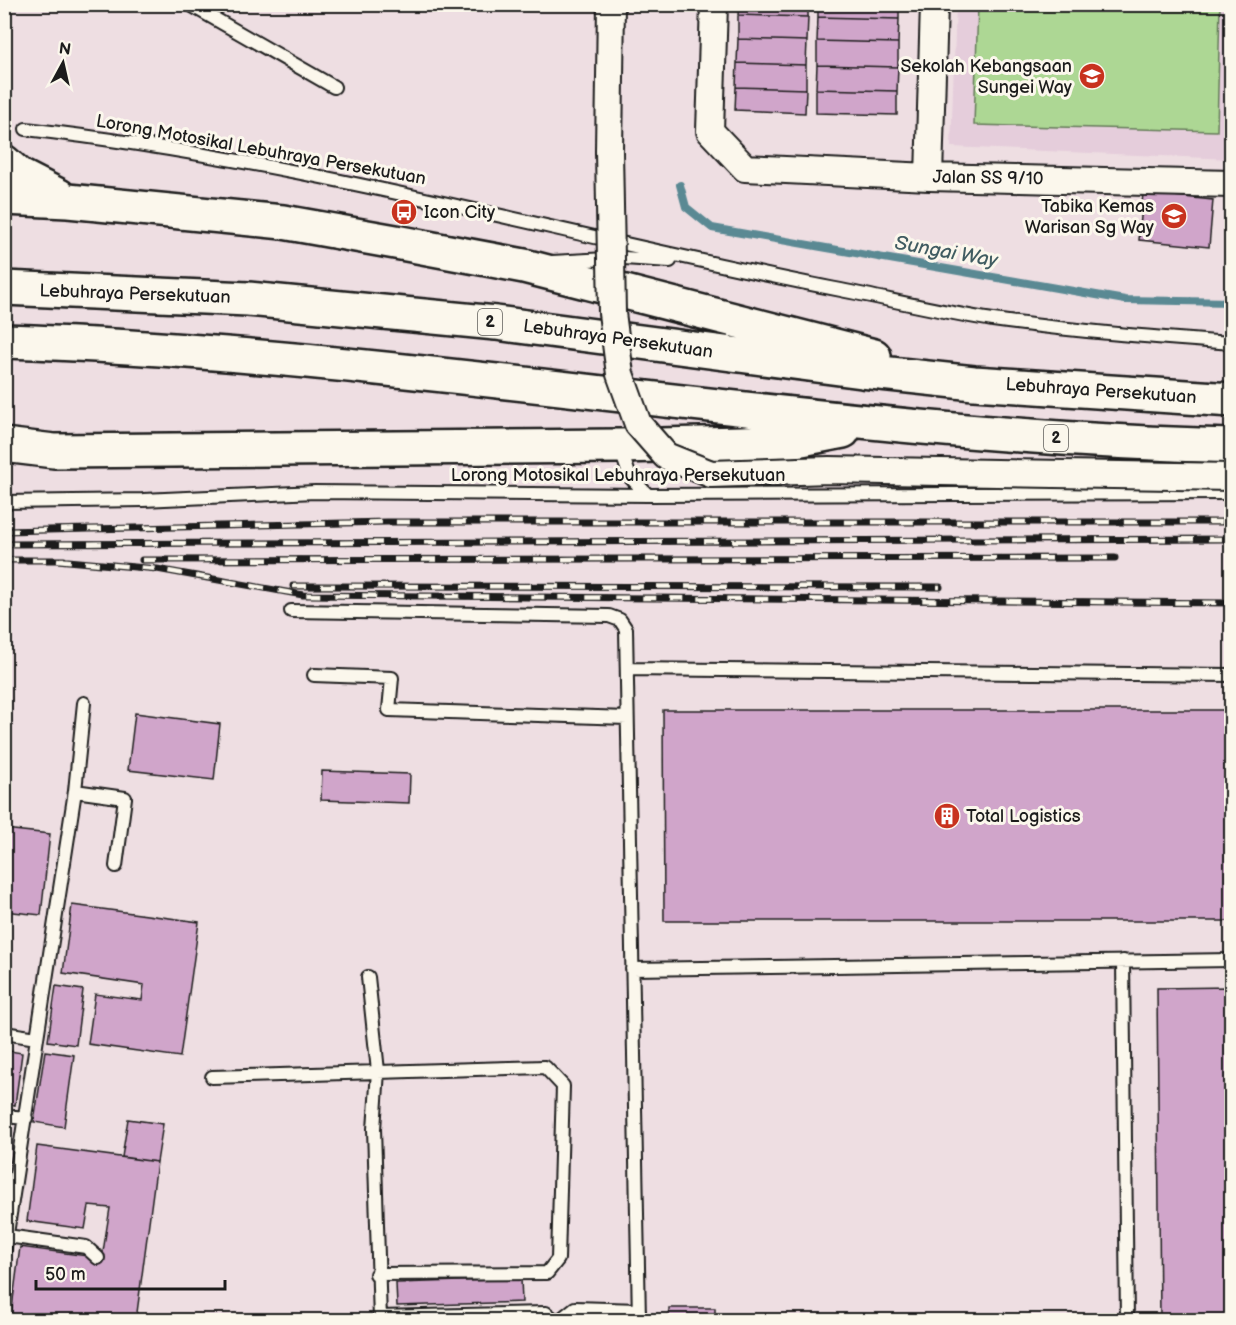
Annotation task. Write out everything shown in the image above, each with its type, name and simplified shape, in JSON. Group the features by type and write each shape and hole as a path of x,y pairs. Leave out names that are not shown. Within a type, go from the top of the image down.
{"highway":[{"path":"4,162 20,176 68,201"},
{"path":"4,198 68,201 283,222 524,266 776,329 974,383"},
{"name":"Lebuhraya Persekutuan","path":"4,288 248,299 496,323 862,372 974,383 1232,400"},
{"name":"2","path":"4,341 92,345 392,370 880,425 1138,444 1232,446"},
{"path":"4,445 54,451 620,446 786,442 880,425"},
{"path":"4,463 54,451"}],"street":[{"path":"611,4 609,151 612,313 620,374 638,424 666,456 711,474 829,470 1232,477"},
{"name":"Jalan SS 9/10","path":"714,4 710,131 745,168 929,177 1232,184"},
{"path":"929,177 934,4"}],"lane":[{"path":"189,4 334,87"},
{"name":"Lorong Motosikal Lebuhraya Persekutuan","path":"26,129 83,135 380,188 705,264 991,319 1138,336 1232,343"},
{"path":"524,266 578,259 624,258 705,264"},
{"path":"620,446 630,477 648,495"},
{"name":"Lorong Motosikal Lebuhraya Persekutuan","path":"4,502 143,500 315,492 648,495 1232,493"},
{"path":"291,611 609,616 620,620 626,629 639,1315 575,1308 560,1320"},
{"path":"627,669 1232,675"},
{"path":"314,675 392,678 389,710 627,718"},
{"path":"4,1253 75,791 84,703"},
{"path":"75,791 125,798 116,866"},
{"path":"1123,960 1127,1320"},
{"path":"632,969 1232,960"},
{"path":"368,977 378,1071 374,1129 376,1274 379,1319 546,1312 555,1320"},
{"path":"4,1034 37,1038"},
{"path":"212,1077 545,1067 563,1086 558,1259 547,1273 376,1274"},
{"path":"4,1116 26,1118"},
{"path":"7,1236 86,1247 98,1258"}],"shaded area":[{"name":"Sekolah Kebangsaan Sungei Way","path":"956,5 1231,5 1231,159 951,147"}],"green space":[{"name":"Sekolah Kebangsaan Sungei Way","path":"978,5 1220,5 1217,131 974,125"}],"building":[{"path":"739,4 808,4 808,17 738,15"},
{"path":"818,4 899,4 899,19 818,17"},
{"path":"738,15 808,17 807,41 738,39"},
{"path":"818,17 899,19 898,43 817,41"},
{"path":"1232,37 1232,142 1228,142"},
{"path":"738,39 807,41 806,65 737,63"},
{"path":"817,41 898,43 898,67 817,65"},
{"path":"737,63 806,65 806,89 736,87"},
{"path":"817,65 898,67 897,91 816,89"},
{"path":"736,87 806,89 805,113 735,110"},
{"path":"816,89 897,91 897,115 816,113"},
{"path":"1143,193 1213,200 1209,247 1139,240"},
{"name":"Total Logistics","path":"663,710 1232,710 1232,921 664,921"},
{"path":"135,713 220,724 214,780 128,770"},
{"path":"322,771 410,774 409,803 321,800"},
{"path":"4,829 50,834 41,915 4,911"},
{"path":"72,905 199,922 180,1057 88,1044 95,994 142,1000 144,985 63,973"},
{"path":"56,986 83,990 76,1045 48,1041"},
{"path":"1232,987 1232,1320 1160,1320 1157,988"},
{"path":"4,1050 22,1053 15,1105 4,1103"},
{"path":"45,1051 74,1055 64,1127 34,1122"},
{"path":"128,1119 163,1124 157,1162 122,1157"},
{"path":"37,1146 157,1162 136,1320 50,1320 11,1315 20,1247 102,1258 110,1208 89,1206 85,1229 27,1221"},
{"path":"521,1279 522,1302 397,1306 396,1283"},
{"path":"669,1308 715,1308 715,1320 669,1320"}],"waterway":[{"name":"Sungai Way","path":"680,185 686,207 712,228 1125,300 1232,302"}],"railway":[{"path":"4,531 387,522 1232,522"},
{"path":"4,544 1232,539"},
{"path":"142,560 1115,558"},
{"path":"4,560 64,560"},
{"path":"57,560 157,569 303,595 1232,603"},
{"path":"293,586 940,587"}],"place":[{"name":"Sekolah Kebangsaan Sungei Way","path":"1092,76"},
{"name":"Icon City","path":"404,212"},
{"name":"Tabika Kemas Warisan Sg Way","path":"1174,216"},
{"name":"Total Logistics","path":"947,816"}]}
